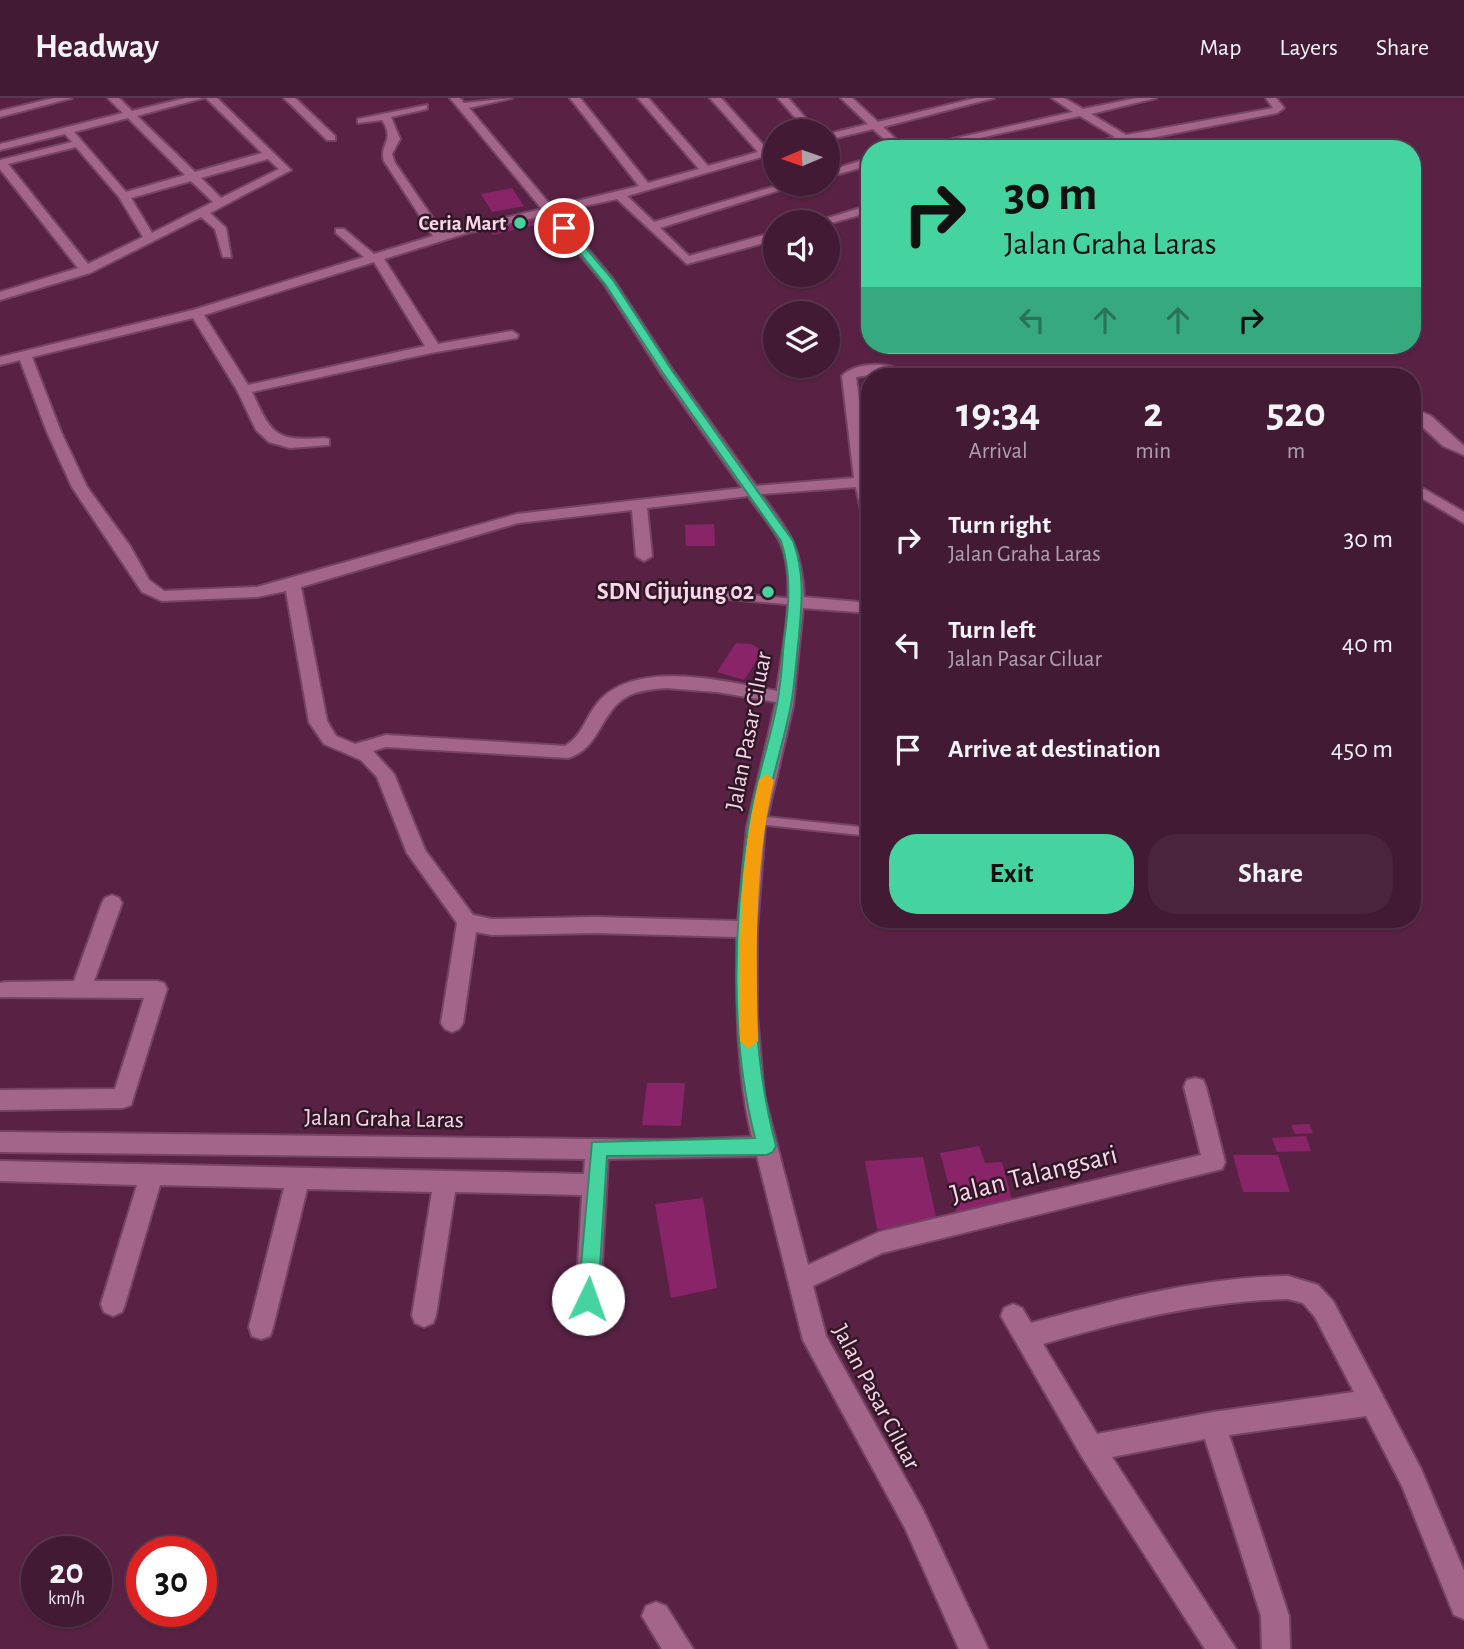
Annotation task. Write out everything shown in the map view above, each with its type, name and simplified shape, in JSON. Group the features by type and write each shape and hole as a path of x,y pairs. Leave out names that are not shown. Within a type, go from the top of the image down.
{"street":[{"path":"0,114 66,98"},
{"path":"113,98 220,203"},
{"path":"0,147 198,98"},
{"path":"0,296 86,270 286,170 211,98"},
{"path":"289,98 331,138"},
{"path":"460,102 507,98"},
{"path":"575,98 646,188"},
{"path":"643,98 706,170"},
{"path":"715,98 763,145"},
{"path":"783,98 801,119"},
{"path":"846,98 891,140"},
{"path":"840,133 927,108 985,98"},
{"path":"1056,98 1124,138"},
{"path":"952,140 1079,111 1151,98"},
{"path":"1116,140 1277,110 1279,108 1271,98"},
{"name":"Jalan Pasar Ciluar","path":"460,102 609,282 787,541 794,562 796,602 785,698 757,820 747,929 747,1015 753,1095 815,1340 914,1519 974,1649"},
{"path":"362,121 423,107"},
{"path":"384,115 396,130 396,137 387,152 388,160 412,200 440,237"},
{"path":"67,130 124,196 149,238"},
{"path":"77,144 1,163 86,270"},
{"path":"124,196 272,154"},
{"path":"0,361 197,313 440,237 619,195 763,154"},
{"path":"840,170 861,164"},
{"path":"651,227 763,193"},
{"path":"619,195 687,260 763,239"},
{"path":"840,217 861,211"},
{"path":"202,212 220,228 227,254"},
{"path":"340,231 375,258 432,343 431,349"},
{"path":"197,313 244,390 261,427 274,439 290,444 324,442"},
{"path":"244,390 431,349 512,335"},
{"path":"25,356 65,460 91,507 126,551 140,582 148,591 181,597 257,592 293,584 517,519 753,493 819,483 861,482"},
{"path":"861,372 849,373 861,474"},
{"path":"1421,416 1427,419 1441,439 1464,451"},
{"path":"1421,492 1464,518"},
{"path":"639,506 645,555"},
{"path":"293,584 318,722 330,740 367,756 385,774 416,853 467,922 492,927 596,925 747,929"},
{"path":"796,602 861,607"},
{"path":"355,750 386,741 568,752 584,745 608,702 648,684 670,682 785,698"},
{"path":"81,990 112,903"},
{"path":"453,1023 467,922"},
{"path":"0,1100 123,1098 157,989 5,990"},
{"name":"Jalan Talangsari","path":"799,1281 879,1243 1214,1162 1195,1087"},
{"name":"Jalan Graha Laras","path":"0,1142 598,1148 767,1146"},
{"path":"588,1299 598,1148"},
{"path":"3,1178 152,1174 594,1185"},
{"path":"113,1304 152,1174"},
{"path":"261,1327 298,1177"},
{"path":"424,1315 445,1180"},
{"path":"1222,1649 1091,1448 1019,1326 1267,1287 1309,1293 1324,1309 1412,1478 1464,1605"},
{"path":"1091,1448 1213,1425 1371,1402"},
{"path":"1213,1425 1275,1616 1276,1649"},
{"path":"656,1616 679,1649"}],"lane":[{"path":"666,591 796,602"},
{"path":"757,820 861,831"}],"building":[{"path":"512,188 524,206 492,212 481,194"},
{"name":"Ceria Mart","path":"547,212 554,221 493,235 486,225"},
{"path":"714,524 715,546 686,546 685,525"},
{"path":"736,643 751,644 763,651 744,680 717,672"},
{"path":"647,1083 685,1083 681,1126 642,1125"},
{"path":"1309,1124 1313,1133 1295,1134 1291,1125"},
{"path":"1306,1136 1311,1151 1277,1152 1272,1138"},
{"path":"979,1146 985,1163 1002,1162 1013,1204 957,1215 940,1153"},
{"path":"1233,1155 1278,1155 1290,1192 1243,1192"},
{"path":"923,1157 938,1226 877,1229 865,1161"},
{"path":"703,1198 717,1288 671,1298 655,1204"}],"slow traffic":[{"path":"749,1041 747,929 756,827 767,780"}],"place":[{"name":"Ceria Mart","path":"520,223"},
{"name":"SDN Cijujung 02","path":"768,592"}],"route":[{"path":"564,228 609,282 668,373 787,541 794,562 796,602 784,706 756,827 747,929 747,1015 753,1095 767,1146 666,1150 598,1148 588,1299"}]}
